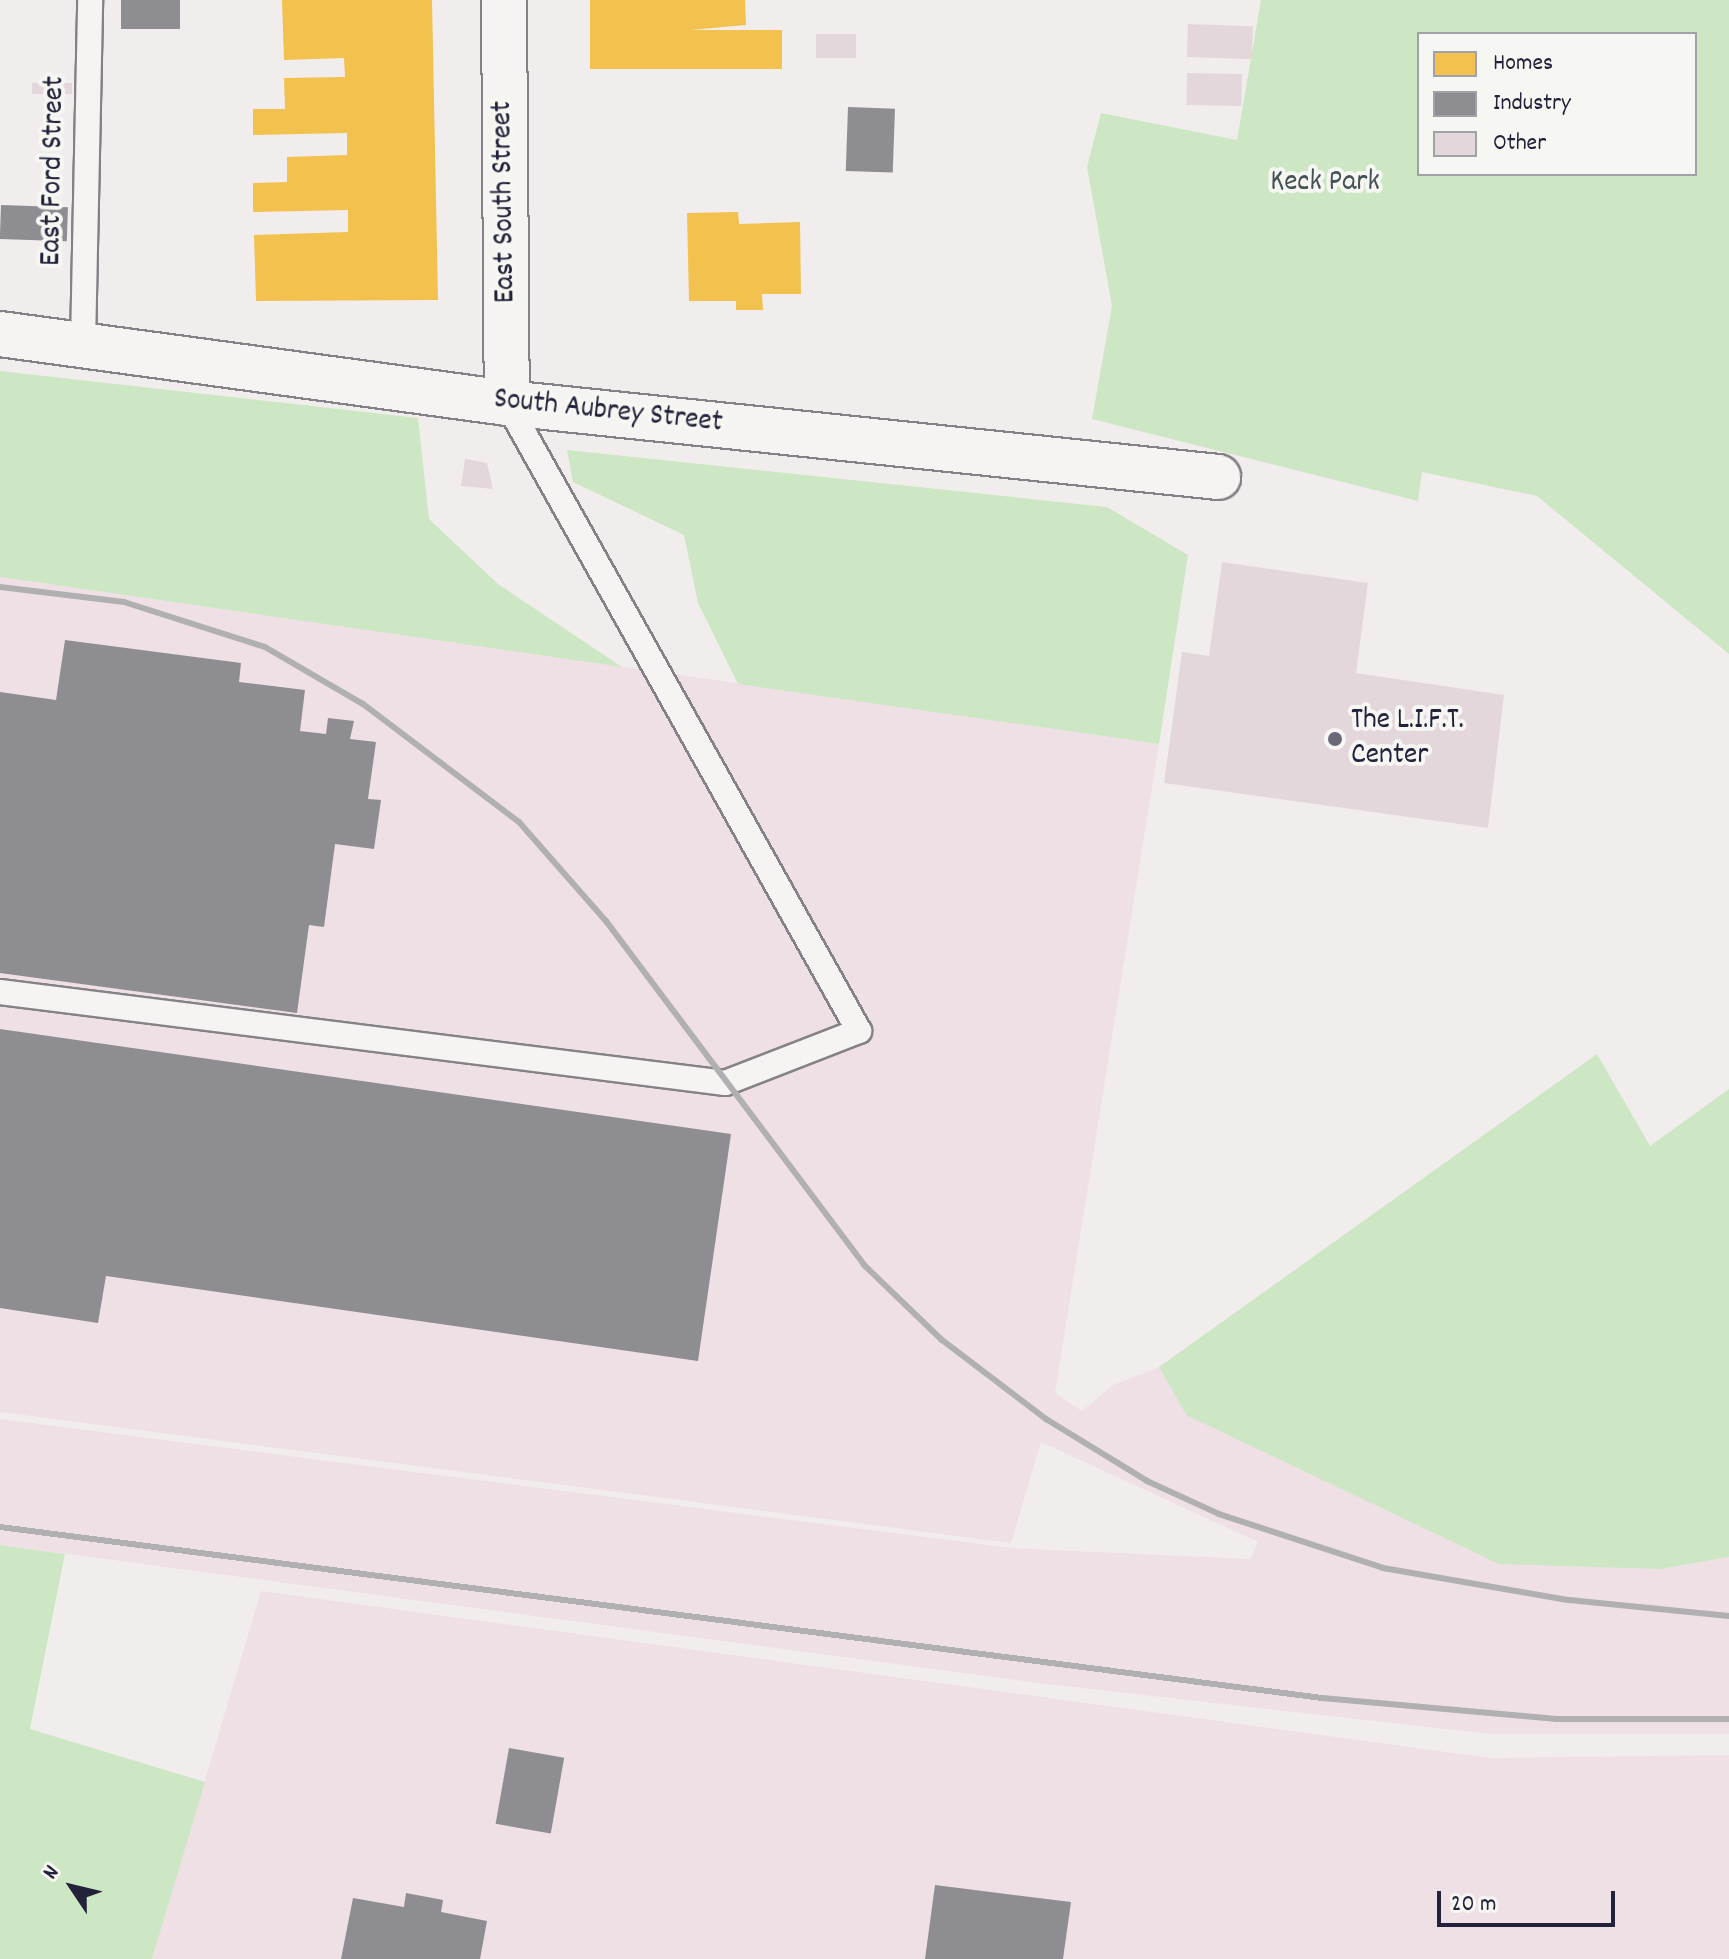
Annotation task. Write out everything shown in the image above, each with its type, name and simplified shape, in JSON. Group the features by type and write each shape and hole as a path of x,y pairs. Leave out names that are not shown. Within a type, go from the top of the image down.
{"street":[{"name":"East South Street","path":"504,0 507,403"},
{"name":"South Aubrey Street","path":"0,334 507,403 1218,477"}],"lane":[{"name":"East Ford Street","path":"83,344 90,0"},
{"path":"0,992 725,1083 859,1031 507,403"}],"shaded area":[{"path":"0,577 1159,744 1055,1393 1082,1411 1113,1385 1159,1367 1186,1415 1661,1569 1729,1557 1729,1734 1491,1734 1046,1684 0,1545 0,1419 1012,1548 1250,1559 1258,1542 1041,1442 1011,1543 0,1412"},
{"path":"261,1591 1491,1758 1729,1755 1729,1959 152,1959"}],"green space":[{"name":"Keck Park","path":"1261,0 1729,0 1729,654 1537,496 1422,472 1418,501 1092,419 1112,306 1087,167 1101,113 1237,140"},
{"path":"0,371 418,418 429,519 498,584 622,667 0,577"},
{"path":"567,450 1107,507 1188,555 1159,744 738,684 698,603 684,535 573,482"},
{"path":"1597,1054 1650,1146 1729,1089 1729,1557 1661,1569 1499,1564 1186,1415 1159,1367"},
{"path":"0,1545 65,1554 30,1729 205,1782 152,1959 0,1959"}],"building: Homes":[{"path":"282,0 432,0 438,300 256,301 254,235 348,232 348,210 253,212 253,183 287,182 287,157 347,155 347,133 253,135 253,109 285,109 284,78 345,77 344,58 284,60"},
{"path":"590,0 745,0 746,25 691,30 782,30 782,69 590,69"},
{"path":"738,212 739,224 800,222 801,294 762,294 763,310 736,310 736,301 689,301 687,213"}],"building: Industry":[{"path":"121,0 180,0 180,29 121,29"},
{"path":"848,107 895,109 893,173 846,171"},
{"path":"1,205 68,207 67,241 0,239"},
{"path":"65,640 241,663 239,682 305,690 300,731 326,734 328,718 354,721 350,739 376,742 368,799 381,800 374,849 335,844 324,927 309,925 297,1013 0,973 0,692 56,700"},
{"path":"0,1029 731,1134 698,1361 106,1276 98,1323 0,1308"},
{"path":"509,1748 564,1758 551,1834 496,1824"},
{"path":"935,1885 1071,1902 1063,1959 925,1959"},
{"path":"406,1893 443,1900 441,1912 487,1921 480,1959 341,1959 353,1898 404,1907"}],"building: Other":[{"path":"1188,24 1253,26 1252,59 1187,57"},
{"path":"816,34 856,34 856,58 816,58"},
{"path":"1187,73 1242,74 1241,106 1186,105"},
{"path":"32,83 72,83 72,94 32,94"},
{"path":"465,459 487,463 493,489 461,486"},
{"name":"The L.I.F.T. Center","path":"1222,562 1368,583 1356,673 1504,695 1488,828 1164,783 1182,652 1209,656"}],"railway":[{"path":"0,587 124,602 265,647 363,704 519,822 606,921 864,1265 942,1340 1046,1419 1147,1481 1219,1514 1383,1568 1569,1600 1729,1616"},
{"path":"0,1527 1322,1698 1557,1719 1729,1719"}],"place":[{"name":"The L.I.F.T. Center","path":"1335,739"}]}
